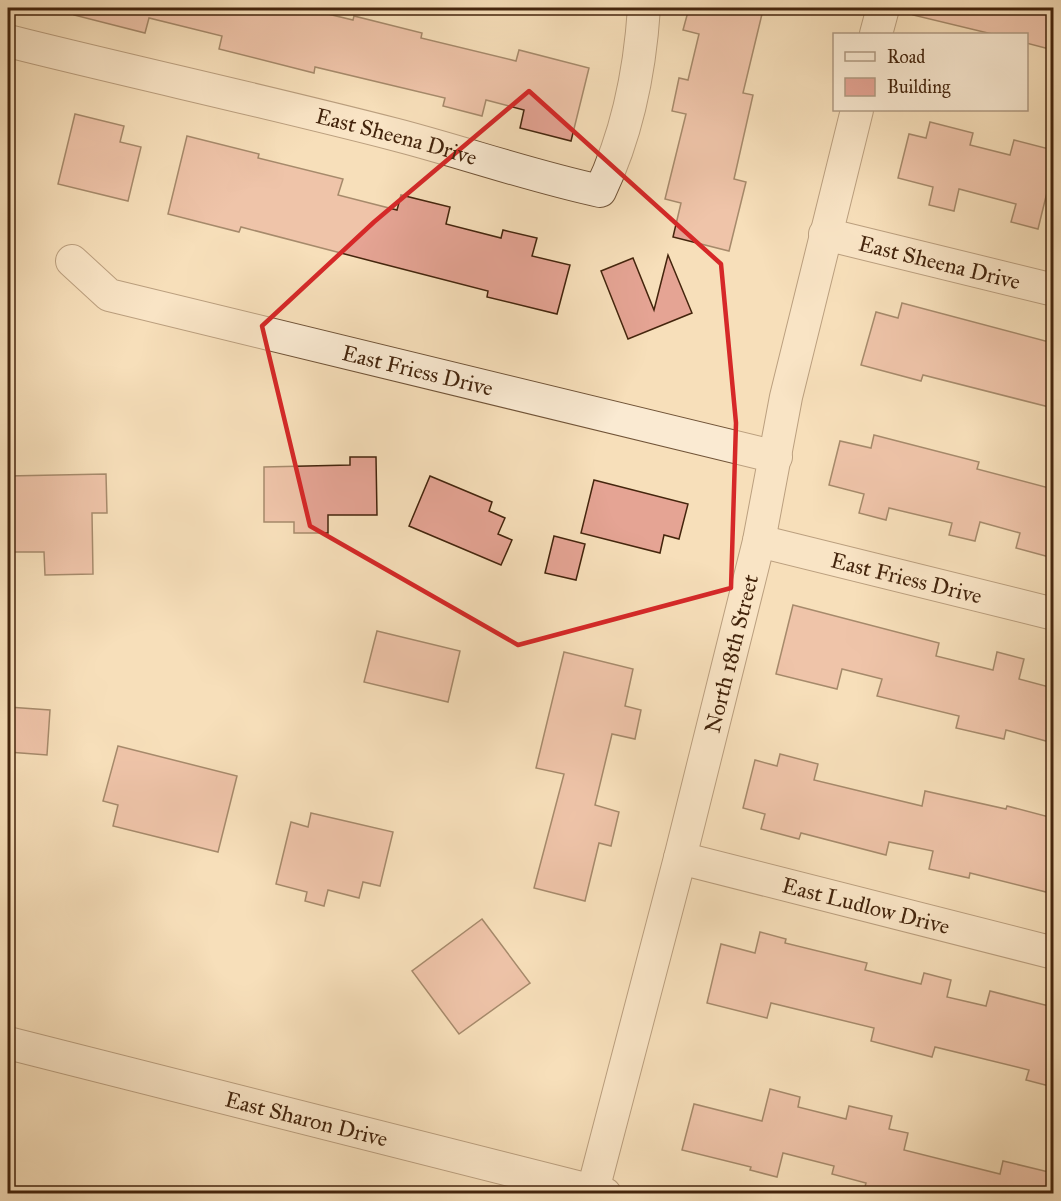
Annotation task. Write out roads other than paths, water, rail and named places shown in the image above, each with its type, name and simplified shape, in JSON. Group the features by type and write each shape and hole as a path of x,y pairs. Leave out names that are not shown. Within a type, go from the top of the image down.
{"street":[{"name":"East Sheena Drive","path":"8,40 368,128 435,145 553,181 600,190 614,162 633,88 644,8"},
{"path":"876,33 883,8"},
{"name":"North 18th Street","path":"597,1192 759,541 786,397 857,111"},
{"name":"East Sheena Drive","path":"825,234 1053,290"},
{"name":"East Friess Drive","path":"72,261 109,295 776,457"},
{"name":"East Friess Drive","path":"759,541 1053,614"},
{"name":"East Ludlow Drive","path":"680,858 1053,953"},
{"name":"East Sharon Drive","path":"8,1043 597,1192"}]}
